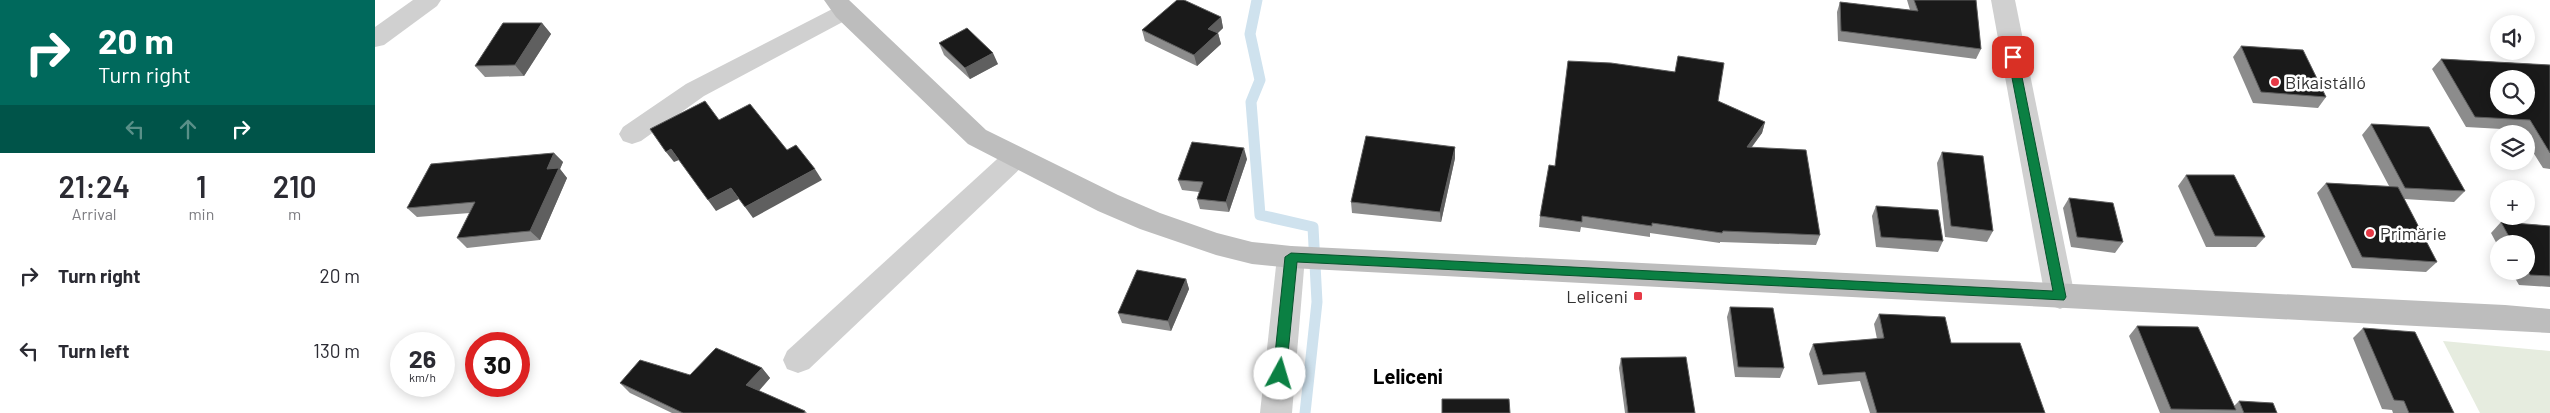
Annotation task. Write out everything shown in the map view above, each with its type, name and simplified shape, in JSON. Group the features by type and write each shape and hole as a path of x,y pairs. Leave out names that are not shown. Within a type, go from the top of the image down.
{"main road":[{"path":"840,5 977,136 1108,203 1167,227 1216,244 1251,253 1310,258 2060,297 2495,316 2550,321"}],"street":[{"path":"375,39 429,0"},
{"path":"2003,0 2060,297"},
{"path":"632,134 695,90 840,5"},
{"path":"799,360 1016,157"},
{"path":"1276,413 1310,258"}],"shaded area":[{"path":"2443,341 2550,351 2550,413 2480,413"}],"building":[{"path":"1177,0 1184,0 1221,17 1208,29 1218,33 1194,55 1142,30"},
{"path":"1914,0 1976,0 1981,49 1841,31 1840,2 1918,11"},
{"path":"503,23 542,23 515,65 475,66"},
{"path":"967,28 993,53 965,68 939,43"},
{"path":"2241,46 2303,50 2326,97 2261,92"},
{"path":"1678,56 1724,63 1718,101 1765,122 1747,147 1806,150 1820,235 1723,231 1722,233 1582,216 1582,222 1540,216 1549,165 1555,166 1568,61 1611,63 1675,72"},
{"path":"2441,59 2550,65 2550,153 2535,128 2535,125 2530,120 2475,117"},
{"path":"705,101 719,120 750,104 787,150 796,145 815,169 745,207 731,188 708,200 671,149 666,152 650,129"},
{"path":"2371,124 2429,127 2465,191 2405,188"},
{"path":"1366,136 1455,147 1440,212 1351,202"},
{"path":"1192,142 1244,148 1226,202 1197,199 1203,182 1178,180"},
{"path":"1942,152 1983,156 1993,231 1951,226"},
{"path":"554,153 547,169 559,168 530,231 457,238 475,202 407,208 431,164"},
{"path":"2186,175 2234,175 2265,237 2215,236"},
{"name":"Primărie","path":"2326,183 2398,187 2437,262 2362,257"},
{"path":"2069,198 2113,203 2123,242 2077,237"},
{"path":"1876,206 1938,210 1943,241 1881,237"},
{"path":"2503,225 2550,226 2550,276 2535,275 2535,235 2508,235"},
{"path":"1137,270 1186,279 1168,321 1118,313"},
{"path":"1730,307 1773,308 1784,368 1738,367"},
{"path":"1879,314 1945,317 1951,343 2020,343 2045,413 1877,413 1865,372 1823,375 1813,344 1884,338"},
{"path":"2137,326 2198,327 2236,410 2171,409"},
{"path":"2363,328 2415,332 2454,413 2409,413 2404,401 2394,400"},
{"path":"716,348 762,368 746,385 805,411 804,413 683,413 620,383 640,360 690,375"},
{"path":"1686,357 1695,413 1628,413 1621,358"},
{"path":"1442,399 1509,399 1510,413 1442,413"},
{"path":"2239,401 2273,403 2277,413 2244,413"}],"waterway":[{"path":"1257,0 1250,34 1260,80 1251,102 1260,215 1313,227 1317,302 1305,413"}],"place":[{"name":"Bikaistálló","path":"2275,82"},
{"name":"Primărie","path":"2370,233"},
{"name":"Leliceni","path":"1638,296"}],"district":[{"name":"Leliceni","path":"1408,376"}],"route":[{"path":"1280,374 1291,257 2060,297 2013,57"}]}
